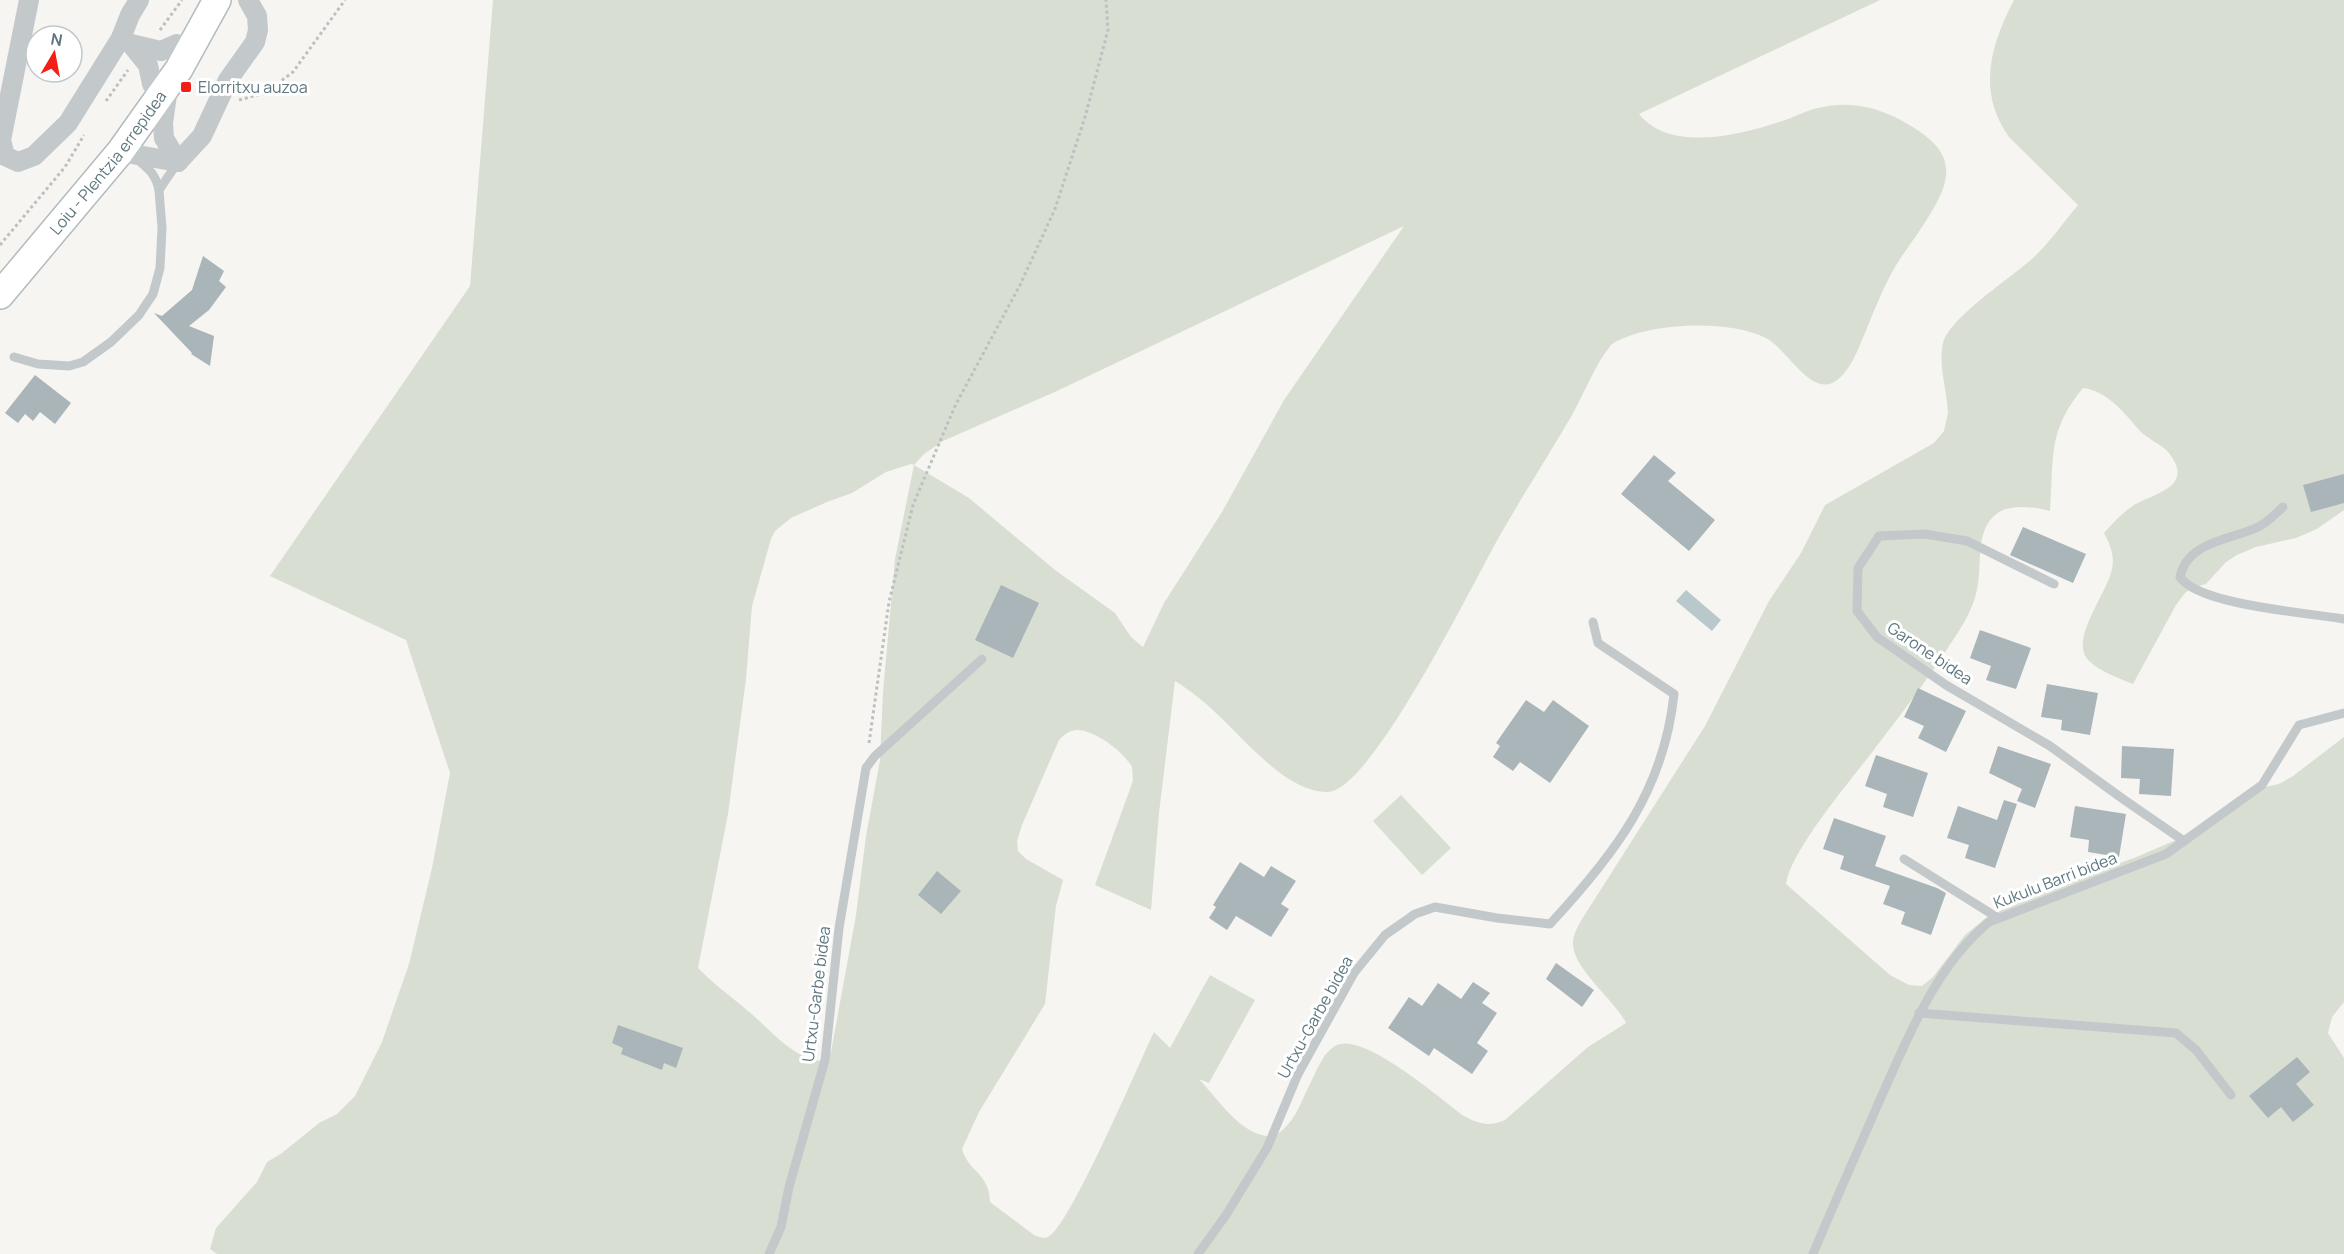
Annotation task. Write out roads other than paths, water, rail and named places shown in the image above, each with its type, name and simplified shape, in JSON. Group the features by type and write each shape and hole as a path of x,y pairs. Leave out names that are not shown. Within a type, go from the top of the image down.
{"main road":[{"path":"0,272 160,84 177,44 199,14 217,0"},
{"name":"Loiu - Plentzia errepidea","path":"0,295 125,154 199,14"}],"street":[{"path":"29,0 2,140 5,156 18,162 34,156 68,123 126,41 130,15 139,0"},
{"path":"178,162 202,136 228,80 255,42 258,30 256,16 248,0"},
{"path":"126,41 161,51 177,44"},
{"path":"126,41 148,65 160,84 164,138 178,162"},
{"path":"125,154 178,162"}],"lane":[{"path":"14,357 38,364 69,366 83,362 111,342 139,315 153,294 160,268 162,228 157,180 151,171 125,154"},
{"path":"159,190 178,162"},
{"path":"2283,507 2257,528 2210,543 2186,561 2180,577 2184,584 2198,591 2234,601 2344,619"},
{"name":"Garone bidea","path":"2054,584 1967,542 1925,534 1879,536 1858,568 1857,612 1877,637 1946,685 2050,746 2184,840"},
{"name":"Urtxu-Garbe bidea","path":"1197,1254 1226,1215 1266,1148 1298,1074 1354,973 1384,935 1415,914 1435,907 1497,918 1550,924 1592,879 1625,835 1649,789 1671,724 1674,694 1598,643 1593,622"},
{"name":"Urtxu-Garbe bidea","path":"769,1254 781,1227 789,1187 825,1060 839,928 866,768 875,756 982,660"},
{"name":"Kukulu Barri bidea","path":"1813,1254 1919,1013 1950,963 1969,938 1989,922 1998,918 2166,854 2262,785 2299,725 2344,713"},
{"path":"1904,859 1998,918"},
{"path":"1919,1013 2176,1033 2196,1050 2231,1095"}],"place":[{"name":"Elorritxu auzoa","path":"186,87"}]}
